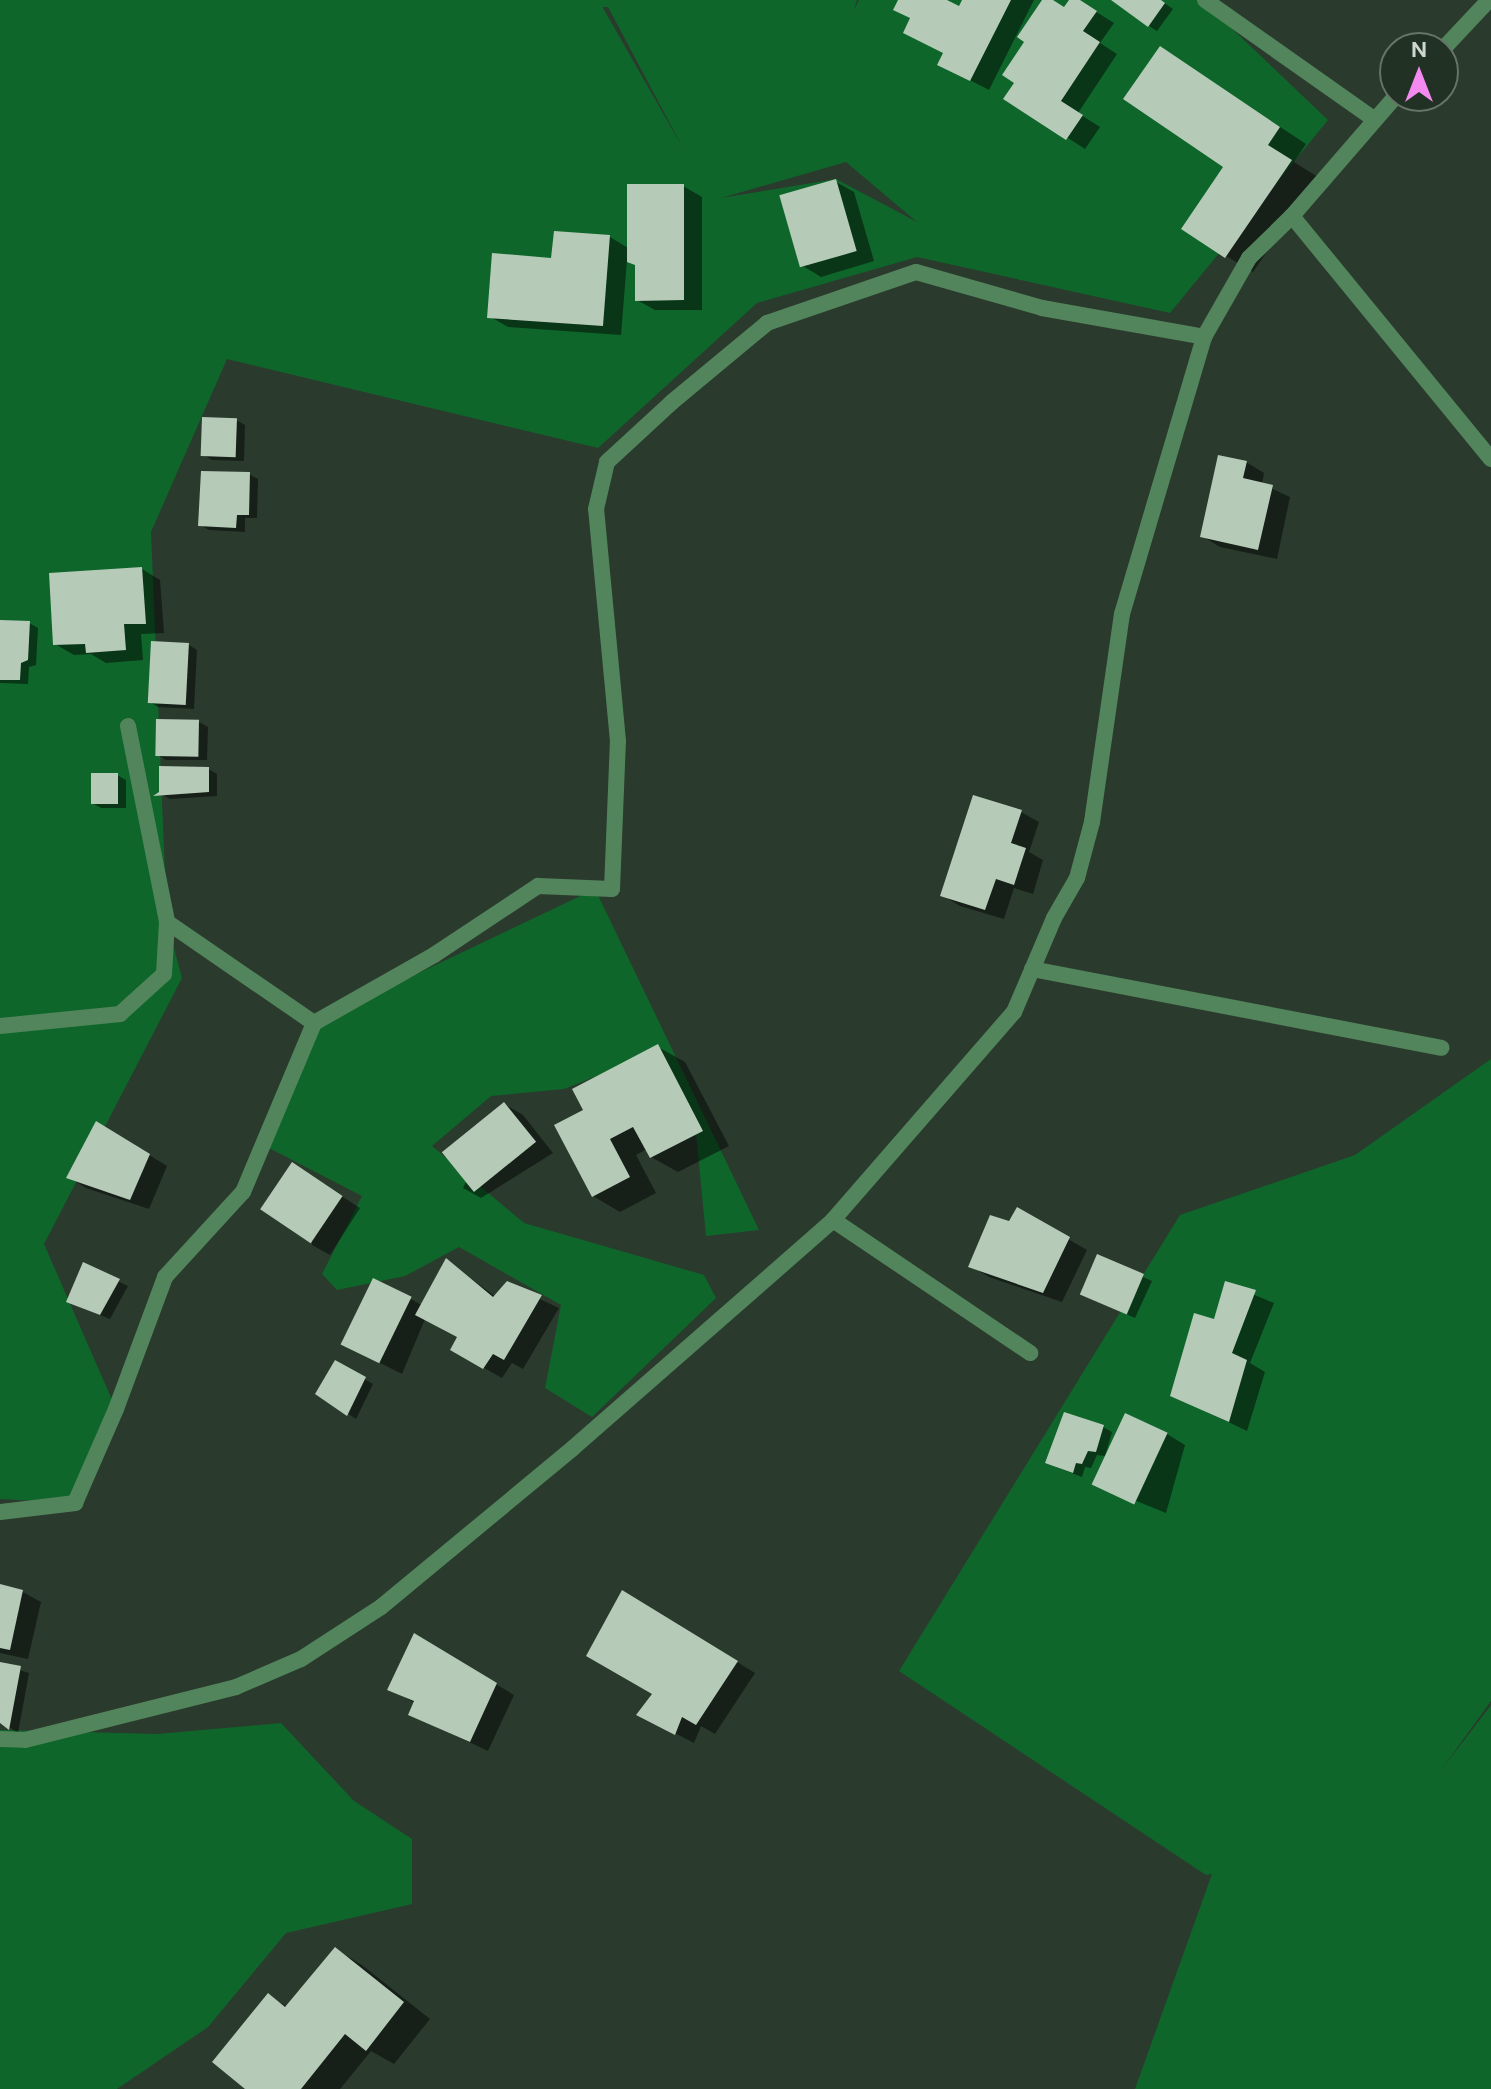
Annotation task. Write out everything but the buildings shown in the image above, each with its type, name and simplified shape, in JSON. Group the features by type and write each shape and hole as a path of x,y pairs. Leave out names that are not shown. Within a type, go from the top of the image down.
{"street":[{"path":"1206,0 1374,119"},
{"path":"1459,32 1489,0"},
{"path":"0,1739 25,1740 236,1687 301,1659 381,1607 833,1220 1014,1012 1054,918 1077,878 1085,850 1092,822 1122,614 1204,337 1249,258 1292,216 1381,112"},
{"path":"1292,216 1491,459"},
{"path":"0,1512 75,1503 116,1409 165,1277 243,1192 314,1023 434,955 538,886 612,889 618,741 596,509 607,462 672,402 767,323 916,272 1042,308 1204,337"},
{"path":"0,1026 120,1014 164,974 167,922 128,726"},
{"path":"167,922 314,1023"},
{"path":"1032,969 1441,1048"},
{"path":"833,1220 1030,1353"}],"green space":[{"path":"0,0 857,0 854,10 859,0 1202,0 1328,120 1170,313 917,257 757,303 598,448 227,359 151,532 167,922 182,978 44,1244 116,1409 75,1503 0,1499","holes":["608,7 684,150 603,8","846,162 917,222 836,179 721,198"]},
{"path":"595,889 759,1230 706,1236 694,1113 655,1053 564,1089 491,1096 432,1146 524,1223 704,1275 716,1298 592,1417 545,1388 561,1305 459,1247 405,1276 337,1290 322,1274 362,1196 269,1148 314,1023"},
{"path":"1491,1059 1491,1701 1439,1773 1491,1705 1491,2089 1135,2089 1212,1874 1206,1875 899,1671 1180,1215 1355,1155"},
{"path":"281,1723 354,1801 412,1839 412,1904 286,1933 208,2027 117,2089 0,2089 0,1730 157,1734"}]}
